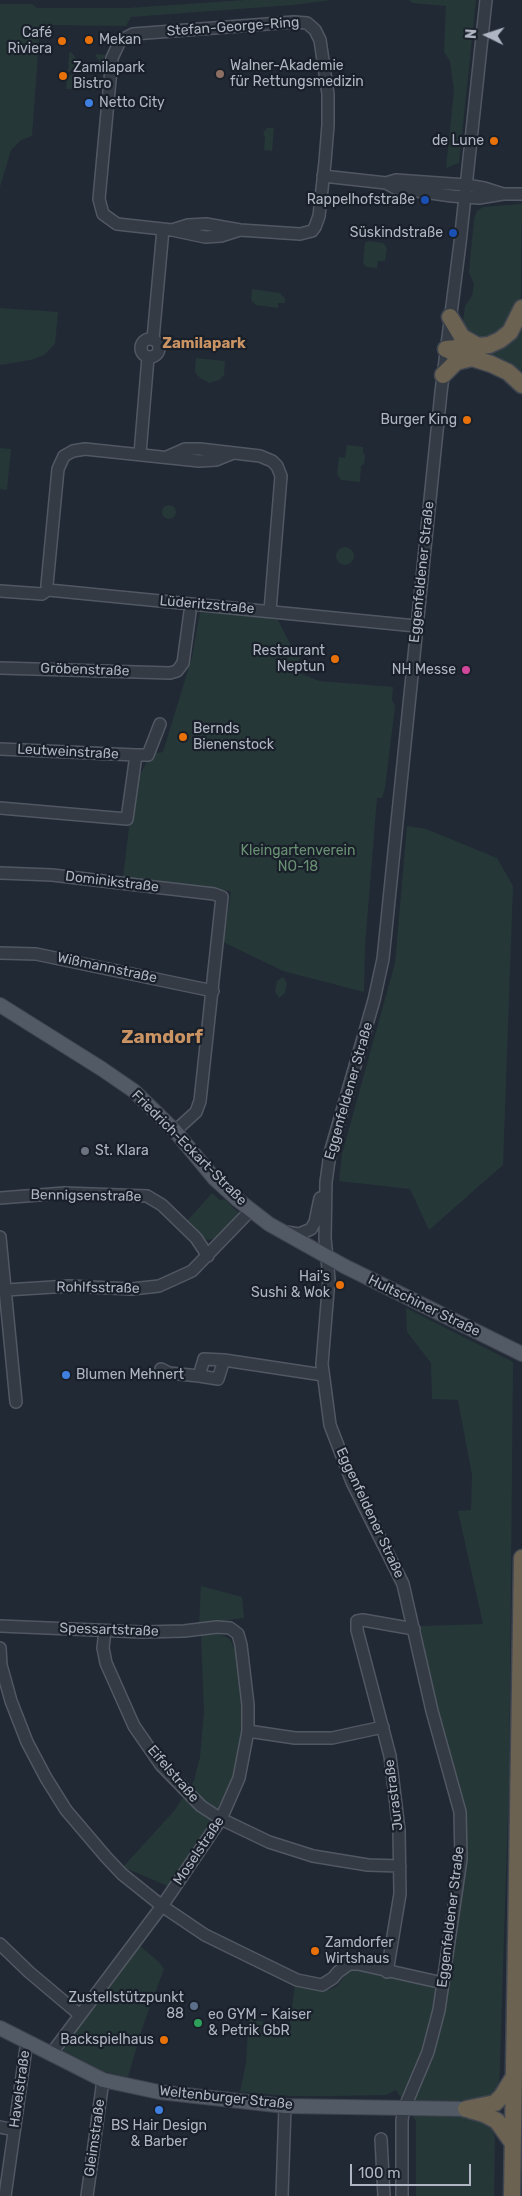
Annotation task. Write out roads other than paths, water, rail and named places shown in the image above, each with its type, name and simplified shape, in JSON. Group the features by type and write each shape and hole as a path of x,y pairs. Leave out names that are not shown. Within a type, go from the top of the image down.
{"highway":[{"path":"443,375 456,362 510,332 522,308"},
{"path":"450,318 462,337 476,352 508,372 522,385"},
{"path":"446,349 476,352"},
{"path":"512,2196 522,1558"},
{"path":"466,2109 495,2103 502,2096 514,2076"},
{"path":"466,2109 484,2114 497,2121 512,2142"}],"main road":[{"name":"Friedrich-Eckart-Straße","path":"0,1005 134,1091 174,1131 214,1178 251,1210 283,1232 327,1257"},
{"name":"Hultschiner Straße","path":"327,1257 522,1354"},
{"name":"Weltenburger Straße","path":"0,2028 103,2080 180,2095 285,2106 466,2109"}],"street":[{"path":"465,191 486,0"},
{"name":"Stefan-George-Ring","path":"298,21 312,26 320,40 328,94 328,125 318,222 312,232 300,234 240,230 206,224 167,229 118,224 106,217 100,204 112,58 115,48 126,36 298,21"},
{"path":"323,176 386,183 395,188 465,191 479,198 503,194 522,194"},
{"name":"Eggenfeldener Straße","path":"402,2196 402,2120 404,2108 433,2034 443,1983 461,1859 460,1812 429,1702 403,1584 352,1482 334,1433 323,1374 329,1279 325,1209 326,1175 330,1153 368,1022 382,966 416,626 465,191"},
{"path":"140,454 148,357 154,356 159,349 159,345 153,339 167,229"},
{"path":"48,590 58,469 61,460 68,453 79,449 167,457 187,449 267,458 278,466 281,472 270,611"},
{"name":"Lüderitzstraße","path":"0,591 42,594 48,590 416,626"},
{"name":"Gröbenstraße","path":"0,668 170,673 177,671 183,663 190,612"},
{"path":"0,808 127,819 136,755 148,755 160,724"},
{"name":"Leutweinstraße","path":"0,749 136,755"},
{"name":"Dominikstraße","path":"0,873 52,875 214,894 222,897 213,991"},
{"name":"Wißmannstraße","path":"0,953 36,954 213,991"},
{"path":"174,1131 196,1112 200,1101 213,991"},
{"path":"283,1232 299,1234 311,1229 315,1222 326,1175"},
{"name":"Bennigsenstraße","path":"0,1198 64,1193 147,1196 162,1205 196,1238 208,1256"},
{"name":"Rohlfsstraße","path":"6,1290 69,1286 149,1288 175,1280 192,1271 251,1210"},
{"path":"0,1237 16,1402"},
{"path":"199,1376 204,1359 224,1360 323,1374"},
{"path":"161,1369 168,1373 218,1379 224,1360"},
{"name":"Jurastraße","path":"387,1972 398,1913 400,1866 395,1789 383,1727 357,1630 357,1621 363,1620 414,1629"},
{"name":"Spessartstraße","path":"0,1626 184,1631 218,1627"},
{"name":"Moselstraße","path":"51,2054 162,1906 222,1819 239,1778 248,1731 248,1705 238,1634 230,1628 218,1627"},
{"name":"Eifelstraße","path":"105,1630 103,1648 106,1663 134,1726 161,1765 201,1806 222,1819 268,1842 313,1856 368,1865 400,1866"},
{"path":"0,1648 1,1665 11,1701 26,1742 66,1810 122,1874 162,1906 205,1935 297,1980 322,1985 334,1978 338,1972 349,1964 358,1964 443,1983"},
{"path":"248,1731 296,1738 332,1738 383,1727"},
{"path":"0,1944 18,1962 80,2015"},
{"name":"Havelstraße","path":"5,2196 27,2041"},
{"name":"Gleimstraße","path":"87,2196 103,2080"},
{"path":"282,2196 285,2106"},
{"path":"0,2127 14,2130"},
{"path":"382,2139 384,2196"}],"place":[{"name":"Mekan","path":"89,40"},
{"name":"Café Riviera","path":"62,41"},
{"name":"Walner-Akademie für Rettungsmedizin","path":"220,74"},
{"name":"Zamilapark Bistro","path":"63,76"},
{"name":"Netto City","path":"89,103"},
{"name":"de Lune","path":"494,141"},
{"name":"Rappelhofstraße","path":"425,200"},
{"name":"Süskindstraße","path":"453,233"},
{"name":"Burger King","path":"467,420"},
{"name":"Restaurant Neptun","path":"335,659"},
{"name":"NH Messe","path":"466,670"},
{"name":"Bernds Bienenstock","path":"183,737"},
{"name":"St. Klara","path":"85,1151"},
{"name":"Hai's Sushi & Wok","path":"340,1285"},
{"name":"Blumen Mehnert","path":"66,1375"},
{"name":"Zamdorfer Wirtshaus","path":"315,1951"},
{"name":"Zustellstützpunkt 88","path":"194,2006"},
{"name":"eo GYM – Kaiser & Petrik GbR","path":"198,2023"},
{"name":"Backspielhaus","path":"164,2040"},
{"name":"BS Hair Design & Barber","path":"159,2110"}],"district":[{"name":"Zamilapark","path":"204,344"},
{"name":"Zamdorf","path":"162,1038"}],"park label":[{"name":"Kleingartenverein NO-18","path":"298,860"}]}
